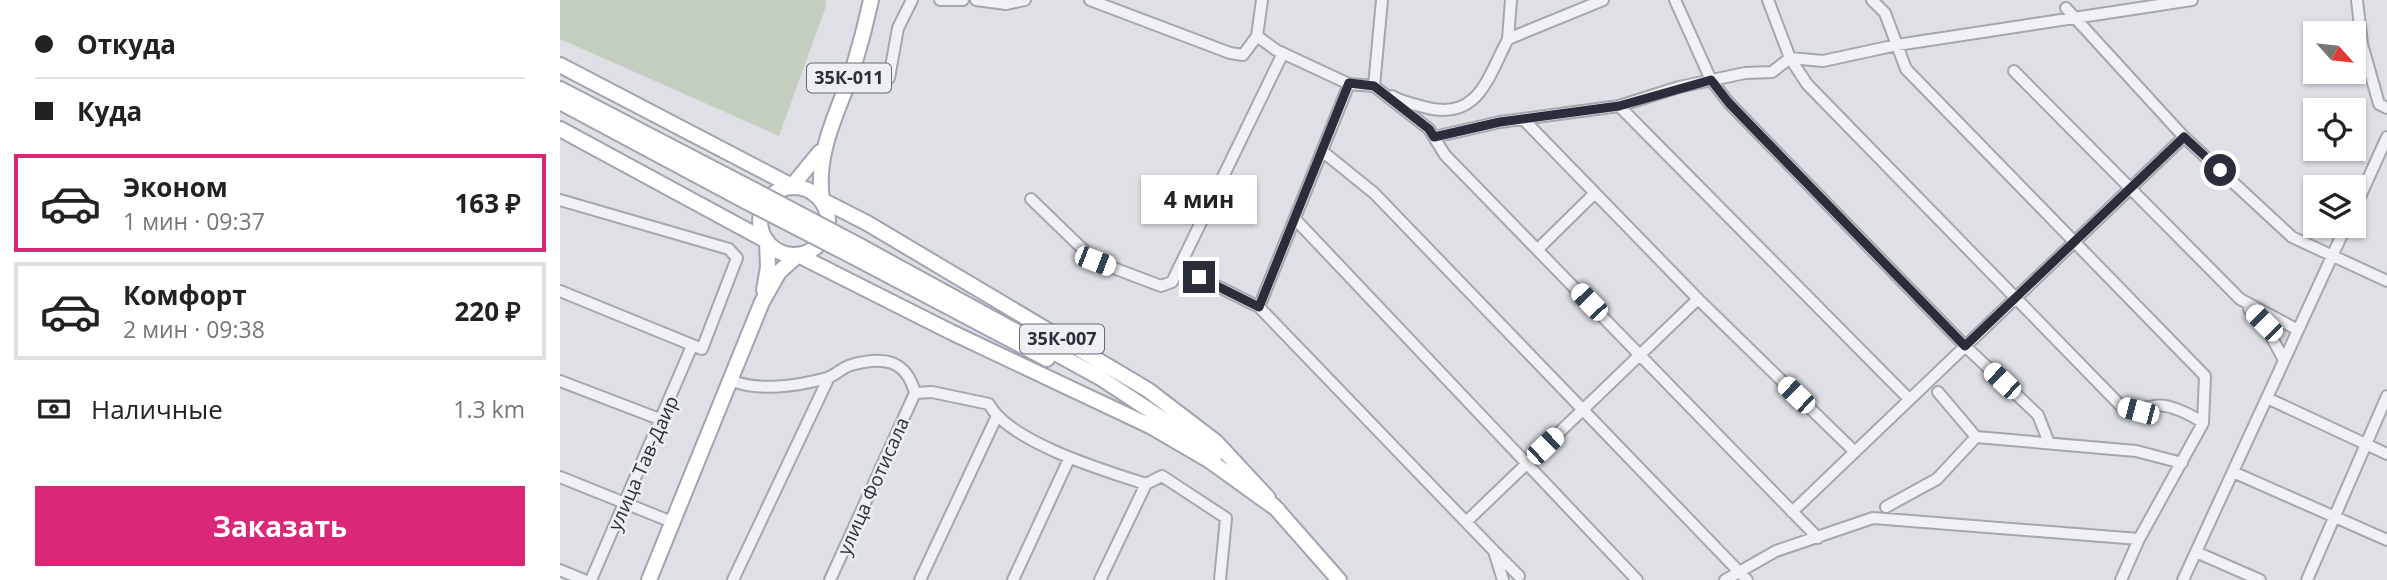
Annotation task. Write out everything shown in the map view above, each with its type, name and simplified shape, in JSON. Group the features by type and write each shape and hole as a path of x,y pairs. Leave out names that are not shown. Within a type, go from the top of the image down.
{"main road":[{"name":"35К-011","path":"792,186 809,169 827,138 871,0"},
{"path":"560,65 792,186 812,191 822,200"},
{"path":"560,89 750,196"},
{"path":"560,102 750,196"},
{"path":"560,129 767,241 779,252 798,255"},
{"path":"649,580 762,302 779,272 798,255 813,250 825,237 829,220 822,200 820,173 827,138"},
{"path":"762,302 768,267 767,241 760,225 765,202 773,194 792,186"},
{"name":"35К-007","path":"750,196 857,251 1093,383 1149,409 1206,446 1278,510"},
{"name":"35К-007","path":"822,200 867,223 1148,390 1216,442 1339,580"},
{"name":"35К-007","path":"798,255 951,332 1150,426 1210,461 1278,510"}],"street":[{"path":"889,78 898,28 912,0"},
{"path":"940,0 963,0"},
{"path":"976,0 1006,4 1025,0"},
{"path":"1090,0 1230,53 1243,55 1256,36 1262,0"},
{"path":"1374,86 1382,0"},
{"path":"1256,36 1283,53 1349,83 1374,86 1397,99 1443,112 1465,108 1481,92 1508,39 1511,0"},
{"path":"1508,39 1603,0"},
{"path":"1675,0 1711,80 1729,103 1965,346 2038,415 2049,443"},
{"path":"1768,0 1790,58 1807,84 2122,407 2138,411 2158,405 2194,417 2203,423"},
{"path":"1872,0 1885,13 1906,69 2205,376 2203,423 2139,539 2120,580"},
{"path":"1434,137 1523,119 1619,106 1711,80 1745,73 1772,72 1790,58 1823,61 1897,45 2192,0"},
{"path":"2357,0 2368,68 2379,104 2387,108"},
{"path":"2066,8 2184,137 2292,237 2387,281"},
{"path":"1031,199 1095,261 1161,285 1172,282 1283,53"},
{"path":"2014,71 2264,323 2284,360"},
{"path":"1259,307 1349,83"},
{"path":"1374,86 1429,129 1446,155 1818,538"},
{"path":"1619,106 1909,399"},
{"path":"1523,119 1698,299 1855,452"},
{"path":"1792,512 2184,137"},
{"path":"2366,183 2387,137"},
{"path":"1322,151 1374,193 1744,575"},
{"path":"1538,250 1595,193"},
{"path":"560,200 729,249 737,258 702,349 560,291"},
{"path":"1295,219 1637,580"},
{"path":"2183,580 2341,238"},
{"path":"1179,267 1259,307 1520,576"},
{"path":"1466,522 1698,299"},
{"path":"2240,299 2298,330"},
{"name":"улица Тав-Даир","path":"591,580 692,346"},
{"path":"730,380 768,388 829,377 850,365 891,361 904,368 915,393 932,392 989,404 996,418 1069,458 1146,484"},
{"path":"733,580 829,377"},
{"path":"560,381 662,420"},
{"path":"1938,392 1976,437 2136,451 2182,463"},
{"name":"улица Фотисала","path":"830,580 915,393"},
{"path":"2307,580 2387,396"},
{"path":"2267,398 2387,454"},
{"path":"920,580 996,418"},
{"path":"1886,507 1937,480 1976,437"},
{"path":"1013,580 1069,458"},
{"path":"2233,472 2387,540"},
{"path":"1100,580 1146,484 1162,476 1226,518 1220,580"},
{"path":"560,477 672,522"},
{"path":"1728,579 1744,575 1776,551 1873,518 2139,539"},
{"path":"1494,551 1503,580"},
{"path":"2196,552 2260,580"},
{"path":"560,570 584,580"}],"green space":[{"path":"560,0 826,0 779,136 560,39"}],"route":[{"path":"1199,277 1259,307 1349,83 1374,86 1429,129 1434,137 1500,122 1619,106 1711,80 1729,103 1965,346 2184,137 2220,170"}]}
